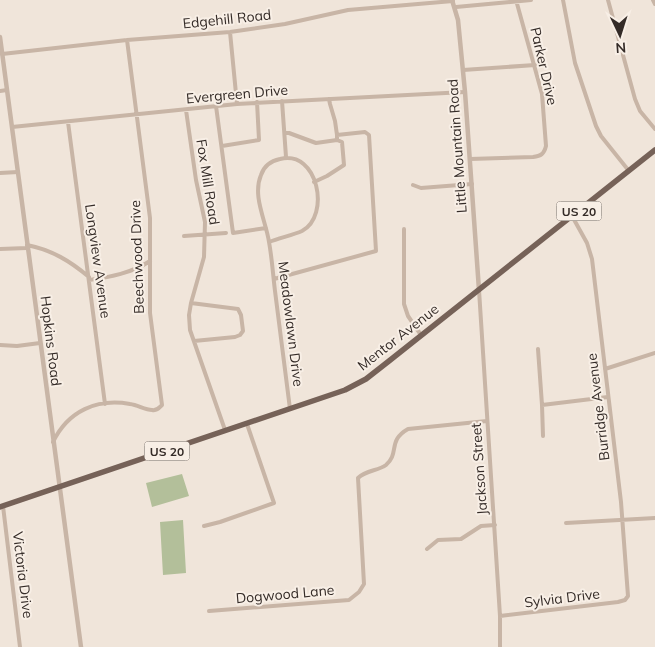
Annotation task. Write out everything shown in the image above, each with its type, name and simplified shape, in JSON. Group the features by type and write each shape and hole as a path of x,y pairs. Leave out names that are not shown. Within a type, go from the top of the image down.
{"main road":[{"name":"Mentor Avenue","path":"1,507 58,486 160,454 356,385 372,375 655,150"}],"street":[{"name":"Parker Drive","path":"470,159 533,157 540,156 545,152 543,104 516,0"},
{"path":"456,7 531,0"},
{"path":"563,0 575,63 596,126 601,136 629,171"},
{"path":"608,0 635,99 640,111 655,129"},
{"path":"654,0 655,4"},
{"name":"Little Mountain Road","path":"453,1 456,7 465,92 479,290"},
{"name":"Edgehill Road","path":"2,54 127,40 230,32 285,24 348,10 453,1"},
{"path":"230,32 237,104"},
{"name":"Hopkins Road","path":"0,37 58,486 81,647"},
{"name":"Beechwood Drive","path":"105,404 128,403 155,410 161,407 162,403 151,323 149,273 150,218 127,40"},
{"path":"463,70 534,65"},
{"path":"0,91 7,90"},
{"name":"Evergreen Drive","path":"12,127 258,102 465,92"},
{"path":"314,182 344,164 342,142 337,138 329,98"},
{"path":"269,242 303,231 312,221 318,209 313,177 308,166 300,160 286,157 282,101"},
{"path":"222,146 259,140 258,102"},
{"path":"216,106 233,233 266,228"},
{"name":"Fox Mill Road","path":"186,110 196,180 205,222 204,257 191,303 189,322 225,430"},
{"name":"Longview Avenue","path":"68,122 105,404"},
{"path":"274,279 376,251 368,136 365,132 316,144 285,133"},
{"name":"Meadowlawn Drive","path":"286,157 272,161 263,169 258,182 258,197 269,242 290,409"},
{"path":"0,173 18,172"},
{"path":"413,185 421,188 472,184"},
{"name":"Burridge Avenue","path":"572,216 592,258 623,520 628,586 628,596 625,600"},
{"path":"404,229 403,298 408,316 421,335"},
{"path":"184,236 226,233"},
{"path":"0,249 27,247 51,252 64,257 89,278 113,276 140,267 150,261"},
{"path":"140,267 149,273"},
{"name":"Jackson Street","path":"479,290 495,525 500,647"},
{"path":"191,303 238,309 242,315 243,331 240,335 194,341"},
{"path":"0,345 17,346 40,343"},
{"path":"538,349 542,436"},
{"path":"605,369 655,353"},
{"path":"542,405 608,397"},
{"path":"53,443 63,424 80,411 105,404"},
{"name":"Dogwood Lane","path":"209,611 349,600 359,592 364,584 358,478 368,471 386,466 393,457 399,435 408,429 487,421"},
{"path":"50,422 63,424"},
{"path":"204,526 274,503 247,424"},
{"name":"Victoria Drive","path":"1,507 20,647"},
{"path":"566,523 655,518"},
{"path":"427,548 438,540 461,539 478,528 495,525"},
{"name":"Sylvia Drive","path":"500,616 625,600"}],"green space":[{"path":"182,474 189,496 152,507 146,483"},
{"path":"183,520 186,573 163,575 160,522"}]}
